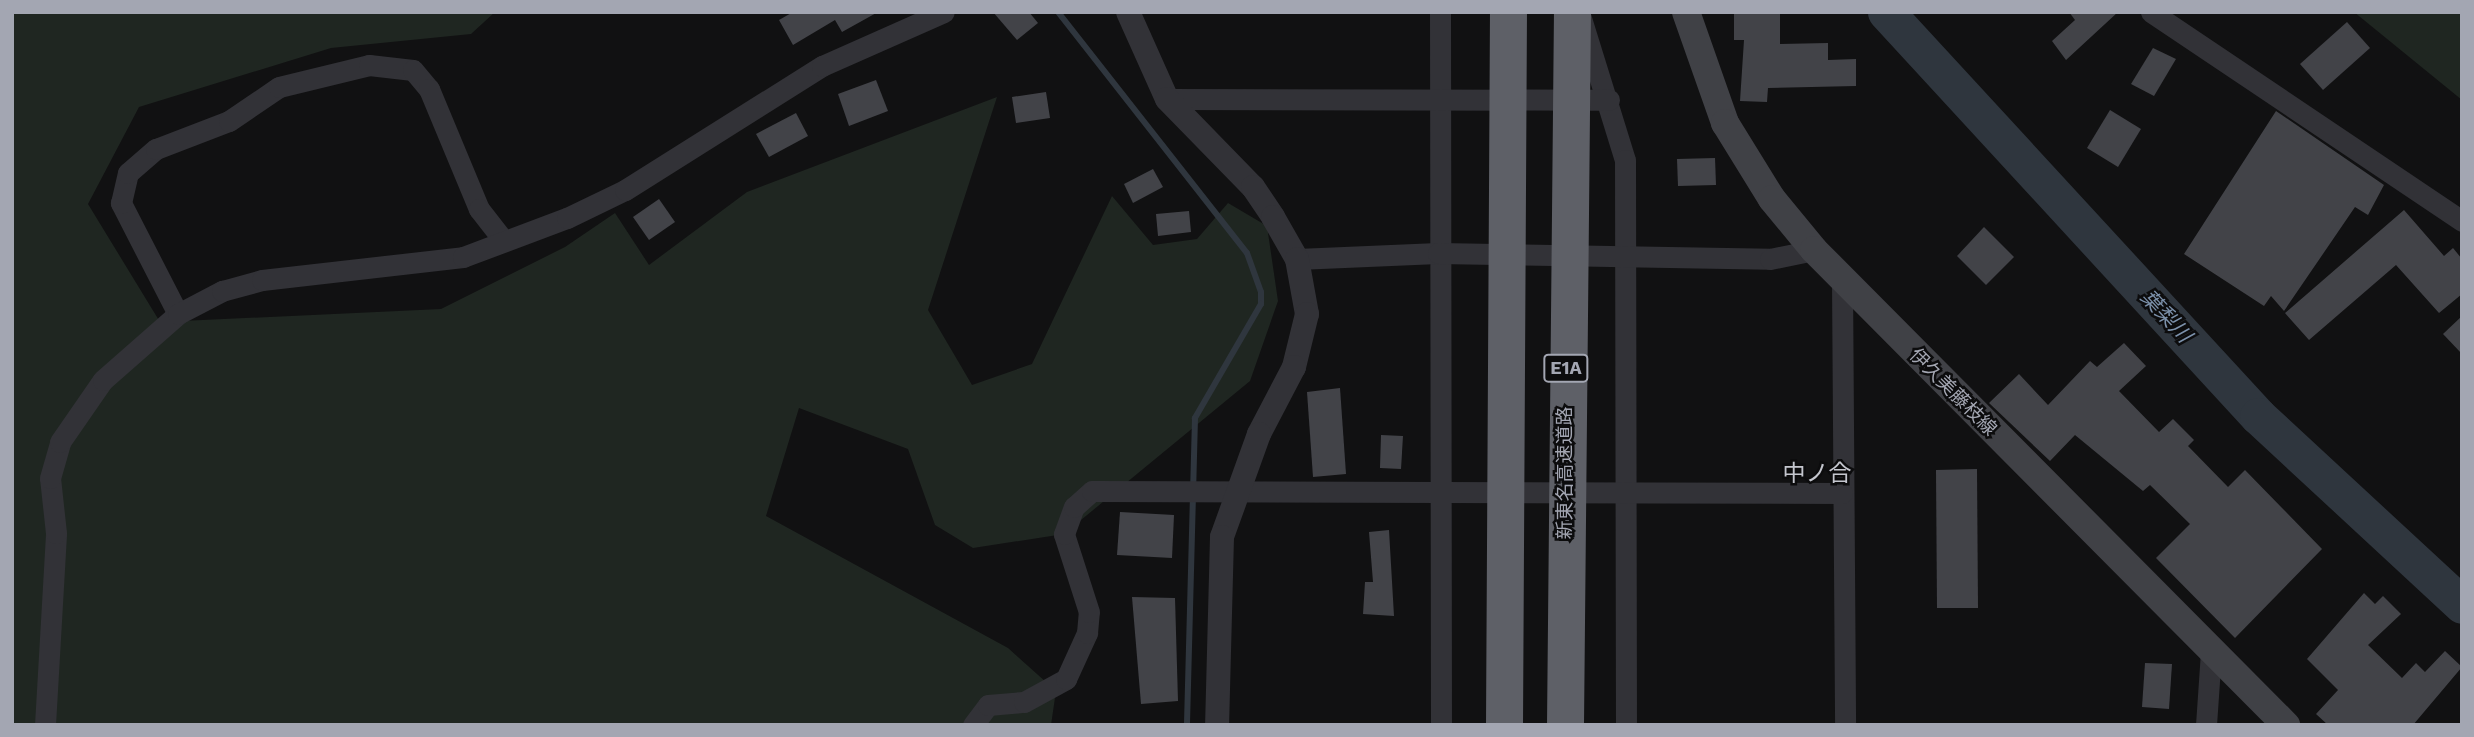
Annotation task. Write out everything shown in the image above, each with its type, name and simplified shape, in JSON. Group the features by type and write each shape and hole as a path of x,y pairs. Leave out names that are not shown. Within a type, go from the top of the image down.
{"highway":[{"path":"1504,725 1508,12"},
{"name":"新東名高速道路","path":"1565,725 1572,12"}],"main road":[{"name":"伊久美藤枝線","path":"1685,12 1725,123 1772,200 1814,250 2286,725"}],"street":[{"path":"45,725 56,533 50,478 60,442 103,380 177,314 222,291 262,280 463,257 625,190 709,131 822,66 944,12"},
{"path":"1128,12 1167,99 1253,187 1297,258 1307,314 1294,367 1236,493 1222,537 1216,597 1217,725"},
{"path":"1579,12 1609,100 1625,160 1630,254 1626,725"},
{"path":"2151,12 2462,221"},
{"path":"1438,14 1441,100 1438,253 1441,725"},
{"path":"177,314 156,284 121,203 128,173 156,149 229,121 279,87 369,65 413,71 429,89 480,209 503,240"},
{"path":"1167,99 1609,100"},
{"path":"1297,258 1438,253 1630,254 1770,259 1814,250"},
{"path":"1842,281 1845,725"},
{"path":"973,725 988,705 1024,702 1066,678 1087,633 1089,612 1064,534 1074,507 1093,491 1439,495 1842,493"},
{"path":"2206,725 2211,651"}],"shaded area":[{"path":"12,12 495,12 471,34 331,48 139,107 88,204 160,322 441,309 565,247 615,213 649,265 747,192 997,97 928,310 972,385 1032,364 1112,196 1153,245 1197,239 1228,203 1267,226 1278,301 1250,381 1064,534 973,548 935,525 908,449 799,408 766,516 1008,648 1056,691 1051,725 12,725"},
{"path":"2354,12 2462,12 2462,100"}],"building":[{"path":"793,12 878,12 842,32 835,20 793,45 779,20"},
{"path":"993,12 1029,12 1038,23 1017,40"},
{"path":"1734,12 1780,12 1780,44 1828,43 1828,60 1856,59 1856,86 1768,88 1767,102 1740,101 1744,40 1734,40"},
{"path":"2069,12 2118,12 2066,60 2052,41 2075,20"},
{"path":"2347,22 2370,48 2323,90 2300,64"},
{"path":"2153,48 2176,59 2154,96 2131,84"},
{"path":"876,80 888,111 849,126 838,94"},
{"path":"1046,92 1050,118 1016,123 1012,97"},
{"path":"2110,110 2141,129 2118,167 2087,148"},
{"path":"2276,111 2384,185 2368,215 2355,207 2284,311 2271,296 2264,306 2184,254"},
{"path":"796,113 808,136 769,157 756,134"},
{"path":"1715,158 1716,185 1678,186 1677,159"},
{"path":"1153,169 1163,187 1133,203 1124,184"},
{"path":"659,199 675,222 649,240 633,217"},
{"path":"2404,210 2444,256 2453,248 2462,259 2462,294 2439,313 2396,265 2309,340 2285,313"},
{"path":"1189,211 1191,232 1158,236 1156,214"},
{"path":"1984,227 2014,257 1986,285 1957,256"},
{"path":"2462,316 2462,354 2443,334"},
{"path":"2124,343 2146,366 2119,391 2159,432 2173,419 2194,440 2188,446 2228,487 2245,470 2322,549 2235,638 2156,558 2190,524 2150,485 2143,491 2075,435 2050,461 1989,403 2019,374 2048,405 2090,361 2097,367"},
{"path":"1340,388 1346,474 1313,477 1307,392"},
{"path":"1381,435 1403,436 1401,469 1380,468"},
{"path":"1977,469 1978,608 1937,608 1936,470"},
{"path":"1120,512 1174,515 1172,558 1117,555"},
{"path":"1389,530 1394,616 1363,614 1365,582 1373,582 1369,532"},
{"path":"2364,593 2375,604 2383,596 2401,614 2368,645 2402,678 2416,663 2425,672 2445,651 2462,667 2413,725 2328,725 2316,714 2338,690 2307,659"},
{"path":"1132,597 1175,598 1178,701 1141,704"},
{"path":"2145,663 2172,664 2169,709 2142,707"}],"waterway":[{"path":"1058,12 1247,253 1261,292 1261,304 1195,418 1187,725"},
{"name":"葉梨川","path":"1886,12 2258,416 2462,605"}],"district":[{"name":"中ノ合","path":"1817,474"}]}
